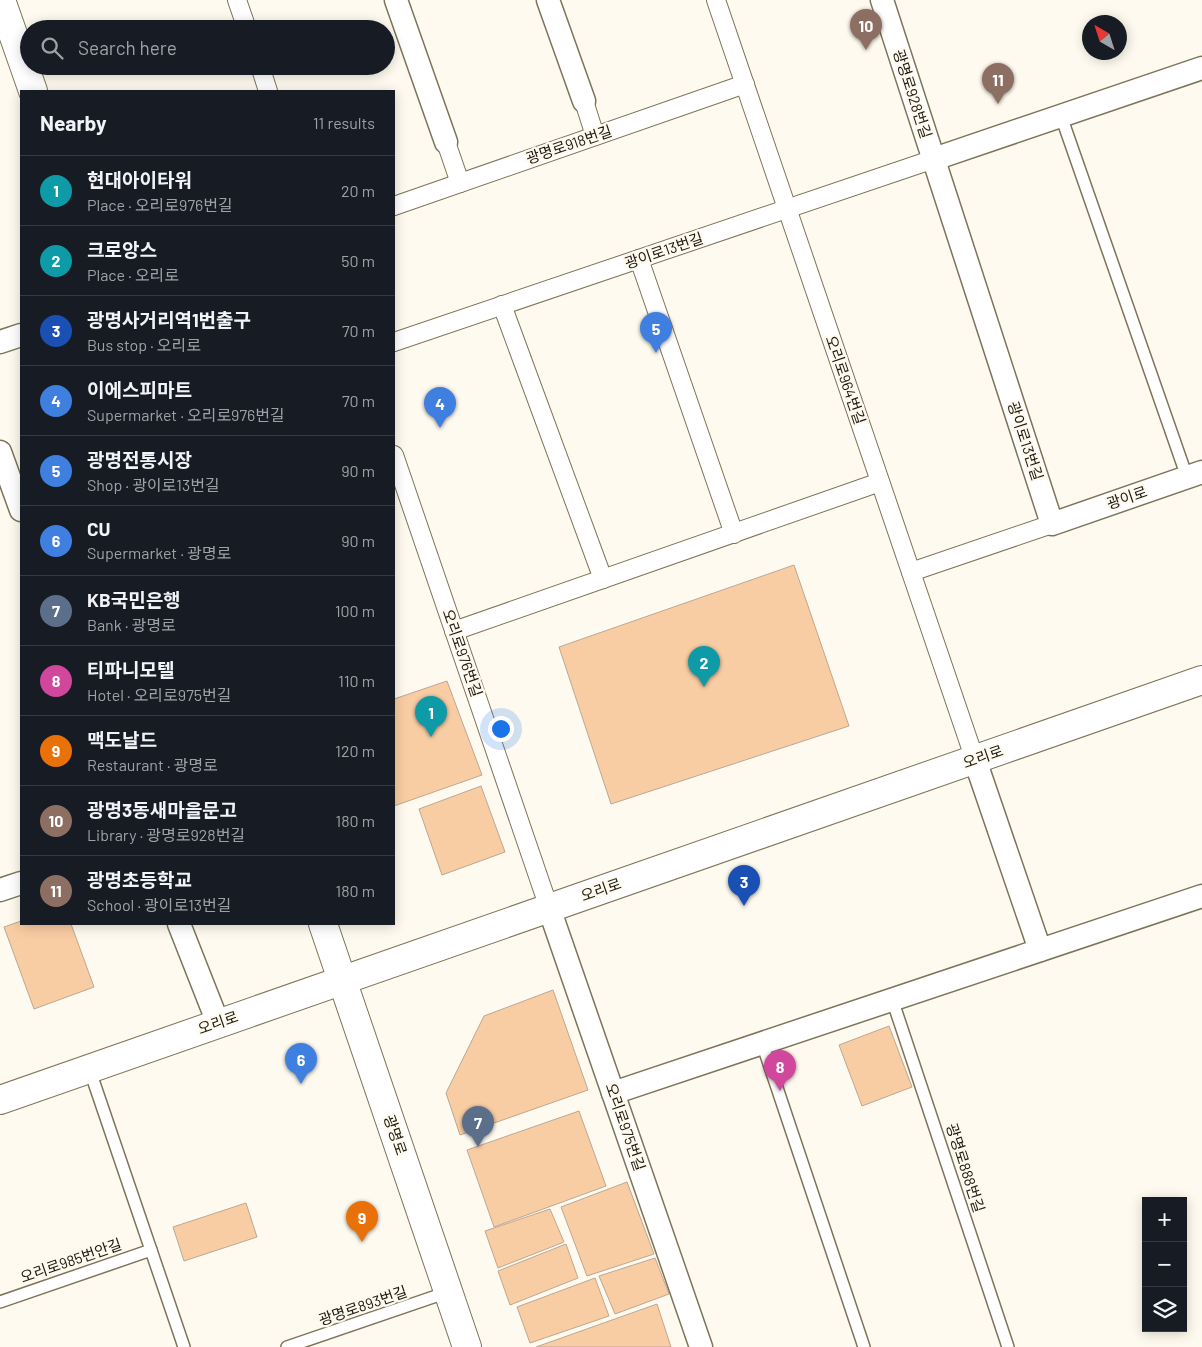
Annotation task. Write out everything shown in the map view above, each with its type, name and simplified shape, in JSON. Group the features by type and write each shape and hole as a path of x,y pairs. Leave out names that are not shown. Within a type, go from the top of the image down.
{"main road":[{"path":"1,0 20,54"},
{"path":"27,75 33,90"},
{"name":"오리로","path":"0,1100 1202,680"},
{"name":"광명로","path":"323,925 467,1347"}],"street":[{"path":"237,0 244,20"},
{"path":"396,0 460,183"},
{"path":"548,0 596,136"},
{"name":"오리로964번길","path":"716,0 975,760"},
{"name":"광명로928번길","path":"882,0 934,159"},
{"name":"광이로13번길","path":"395,342 1201,70"},
{"path":"263,75 268,90"},
{"name":"광명로918번길","path":"395,206 745,84"},
{"name":"광이로13번길","path":"934,159 1052,524"},
{"path":"639,259 734,534"},
{"path":"502,305 603,579"},
{"path":"0,342 20,335"},
{"path":"0,452 4,479 20,508"},
{"name":"오리로976번길","path":"395,458 549,908"},
{"name":"광이로","path":"1052,524 1195,475"},
{"path":"454,631 880,482"},
{"path":"911,572 1052,524"},
{"path":"975,760 1040,950"},
{"path":"0,889 20,883"},
{"path":"613,1094 1202,896"},
{"name":"오리로975번길","path":"549,908 701,1347"},
{"path":"179,925 218,1023"}],"lane":[{"path":"1061,116 1195,475"},
{"name":"광명로888번길","path":"892,1000 1008,1347"},
{"path":"762,1043 864,1347"},
{"path":"89,1068 184,1347"},
{"name":"오리로985번안길","path":"0,1302 151,1250"},
{"name":"광명로893번길","path":"288,1347 448,1292"}],"building":[{"path":"794,565 849,726 611,804 559,647"},
{"path":"447,681 482,775 395,806 395,699"},
{"path":"481,786 505,852 442,875 419,809"},
{"path":"20,921 20,925 71,925 94,987 34,1009 4,927"},
{"path":"553,990 588,1090 460,1135 446,1093 484,1016"},
{"path":"889,1026 912,1087 862,1106 839,1045"},
{"path":"579,1111 606,1186 494,1227 467,1150"},
{"path":"627,1182 654,1254 587,1276 561,1207"},
{"path":"246,1203 257,1237 184,1261 173,1227"},
{"path":"550,1209 564,1242 498,1268 485,1231"},
{"path":"566,1244 578,1278 510,1305 498,1271"},
{"path":"655,1258 669,1294 615,1314 599,1276"},
{"path":"595,1278 609,1316 530,1343 517,1307"},
{"path":"657,1304 671,1347 536,1347"}],"place":[{"name":"광명3동새마을문고","path":"866,50"},
{"name":"광명초등학교","path":"998,104"},
{"name":"광명전통시장","path":"656,353"},
{"name":"이에스피마트","path":"440,428"},
{"name":"크로앙스","path":"704,687"},
{"name":"현대아이타워","path":"431,737"},
{"name":"광명사거리역1번출구","path":"744,906"},
{"name":"CU","path":"301,1084"},
{"name":"티파니모텔","path":"780,1091"},
{"name":"KB국민은행","path":"478,1147"},
{"name":"맥도날드","path":"362,1242"}]}
